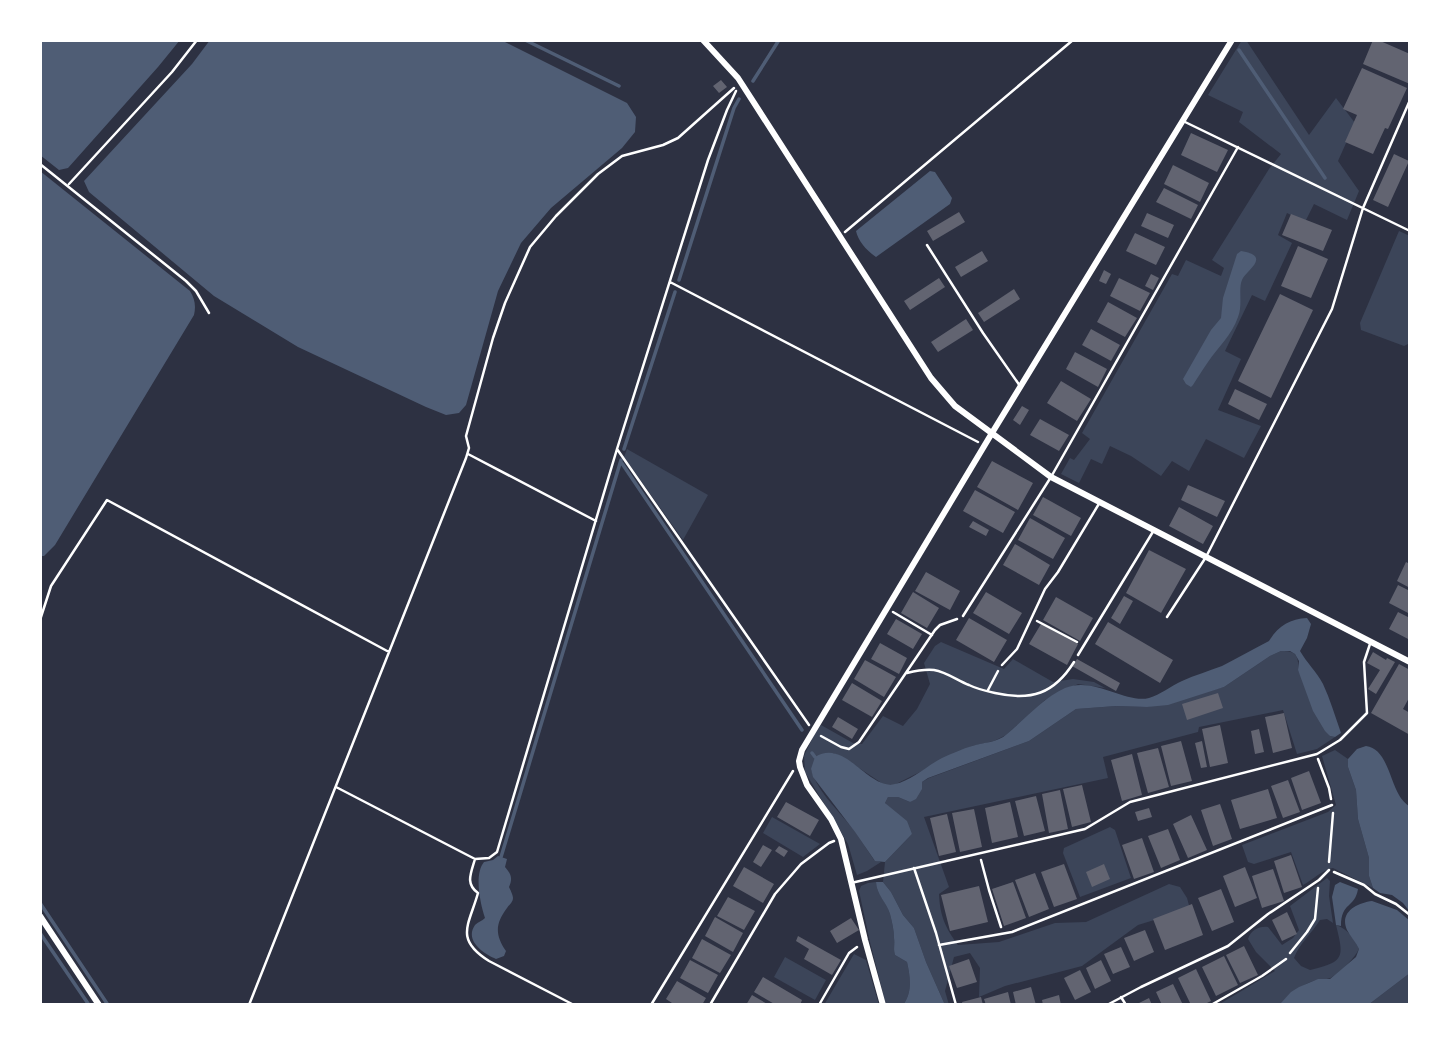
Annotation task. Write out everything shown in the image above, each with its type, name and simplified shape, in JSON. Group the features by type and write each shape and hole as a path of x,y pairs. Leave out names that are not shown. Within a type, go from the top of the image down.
{"street":[{"path":"703,40 741,82 931,379 955,406 1051,477 1410,662"},
{"path":"883,1005 841,839 831,819 807,785 799,761 802,750 1232,40"},
{"path":"40,916 99,1005"}],"lane":[{"path":"1167,617 1206,557 1332,309 1363,208 1410,100"},
{"path":"1183,121 1410,231"},
{"path":"963,616 1051,477 1238,147"},
{"path":"927,245 1020,386"},
{"path":"1002,666 1017,649 1045,589 1100,502"},
{"path":"1078,656 1154,530"},
{"path":"851,883 1085,829 1130,802 1317,754 1340,740 1367,713 1364,662 1371,642"},
{"path":"939,945 1025,927 1332,805"},
{"path":"914,868 956,1005"},
{"path":"1107,1005 1228,946 1329,870"},
{"path":"1211,1005 1262,976 1286,958"},
{"path":"1121,997 1126,1005"}],"path":[{"path":"68,185 172,72 197,40"},
{"path":"840,236 1073,40"},
{"path":"336,787 475,859 489,858 497,852 617,449 709,160 727,110 741,82"},
{"path":"249,1005 467,454 469,448 466,436 493,338 530,247 556,216 598,174 622,156 678,138 741,82"},
{"path":"40,164 186,281 196,291 209,313"},
{"path":"670,282 984,446"},
{"path":"617,449 813,732 841,747 849,748 865,735 940,625 963,616"},
{"path":"467,454 596,520"},
{"path":"40,620 51,586 107,500 389,652"},
{"path":"887,609 932,635"},
{"path":"1031,618 1084,646"},
{"path":"907,673 930,670 941,672 987,691 1020,696 1051,688 1066,675 1078,656"},
{"path":"987,691 1002,666"},
{"path":"651,1005 799,761"},
{"path":"710,1005 775,894 801,864 829,843 841,839"},
{"path":"979,853 997,916 1005,933"},
{"path":"475,859 469,878 472,888 478,893 466,930 471,946 477,954 489,961 574,1005"},
{"path":"1329,870 1364,885 1410,915"},
{"path":"1286,958 1315,919 1319,880"},
{"path":"819,1005 849,953 865,940"}],"shaded area":[{"path":"40,40 180,40 68,168 59,170 40,155"},
{"path":"210,40 501,40 627,103 636,117 635,132 622,148 551,208 521,243 498,291 466,405 459,413 446,415 426,407 298,347 214,296 89,192 84,181 192,64"},
{"path":"1242,40 1246,40 1309,135 1336,98 1355,123 1338,161 1359,191 1347,220 1314,204 1305,222 1287,213 1278,235 1292,243 1265,301 1252,295 1225,351 1241,359 1218,410 1261,426 1244,458 1206,439 1189,471 1172,461 1161,476 1110,446 1102,464 1091,459 1079,483 1061,474 1070,458 1074,460 1090,439 1082,433 1172,274 1178,276 1186,260 1221,276 1224,268 1212,260 1281,154 1239,122 1243,112 1208,95"},
{"path":"40,171 190,291 195,306 194,315 55,545 44,556 40,556"},
{"path":"930,171 935,172 952,198 950,204 876,257 863,246 856,231"},
{"path":"1399,231 1410,236 1410,343 1404,346 1361,330 1360,323"},
{"path":"1241,251 1255,256 1256,260 1242,280 1238,317 1229,335 1191,387 1183,379 1211,330 1221,318 1223,298 1237,254"},
{"path":"627,449 708,495 683,540 624,457"},
{"path":"1307,618 1311,624 1300,651 1326,690 1341,733 1335,737 1325,731 1313,711 1295,654 1281,651 1224,687 1168,705 1076,709 1029,741 928,778 922,782 922,789 916,799 910,802 898,797 888,797 885,803 907,821 912,834 885,862 875,861 813,777 811,769 815,757 826,753 847,759 875,780 895,784 945,756 1003,737 1042,703 1065,688 1087,685 1130,697 1149,698 1187,679 1222,666 1269,641 1285,624"},
{"path":"941,642 1004,669 1013,659 1053,682 1073,679 1094,682 1105,688 1078,684 1045,700 1006,735 972,746 896,784 883,784 833,753 811,769 824,795 856,833 874,860 881,862 857,875 848,844 805,772 804,756 821,725 853,743 862,744 883,716 903,726 917,709 930,684 924,663 935,646"},
{"path":"1281,651 1296,655 1298,670 1330,736 1335,737 1317,749 1297,754 1283,710 1199,727 1198,732 1103,757 1108,778 924,817 949,887 939,894 942,915 958,945 999,942 1055,923 1086,922 1169,884 1180,887 1190,909 1138,925 1082,966 1005,986 979,997 980,968 970,953 954,957 945,991 949,1005 945,1005 914,928 883,882 885,862 912,834 885,803 888,797 898,797 910,802 922,782 929,778 1029,741 1076,709 1147,707 1224,687"},
{"path":"1366,746 1373,748 1383,758 1399,795 1410,807 1410,912 1392,895 1380,893 1373,888 1369,876 1369,858 1358,819 1356,790 1348,767 1348,759 1357,749"},
{"path":"1335,750 1348,759 1373,888 1333,868 1303,885 1291,852 1254,864 1248,862 1242,845 1328,812 1336,805 1322,756"},
{"path":"772,817 820,844 803,857 763,833"},
{"path":"1110,827 1115,830 1131,878 1080,897 1063,853 1064,848"},
{"path":"498,856 507,859 505,867 511,876 509,887 513,898 503,914 498,930 506,951 504,956 496,959 477,946 472,931 475,925 485,918 479,889 481,867 484,862"},
{"path":"1327,878 1330,881 1333,923 1327,919 1320,920 1294,958 1301,966 1310,970 1336,961 1341,951 1336,925 1350,934 1359,949 1351,960 1332,977 1305,984 1279,1005 1218,1005 1275,971 1256,952 1248,939 1251,933 1268,927 1282,945 1293,938 1299,930 1290,906"},
{"path":"876,882 890,914 895,955 907,962 909,989 903,1005 886,1005 870,942 859,891 861,886"},
{"path":"876,882 883,882 914,928 945,1005 903,1005 909,989 907,962 895,955 890,914"},
{"path":"1340,882 1358,889 1343,913 1341,926 1336,925 1332,897 1335,885"},
{"path":"1372,901 1397,910 1410,921 1410,973 1368,1005 1279,1005 1299,987 1318,979 1330,979 1356,957 1359,949 1347,930 1345,918 1355,906"},
{"path":"854,954 866,960 879,1005 824,1005"},
{"path":"785,957 826,980 815,1000 774,977"},
{"path":"1410,973 1410,1005 1368,1005"}],"building":[{"path":"1373,40 1410,54 1410,84 1363,64"},
{"path":"1362,68 1407,88 1373,154 1345,142 1357,115 1343,109"},
{"path":"721,80 727,87 719,93 713,86"},
{"path":"1191,133 1228,150 1217,172 1181,155"},
{"path":"1394,154 1409,161 1388,207 1373,200"},
{"path":"1173,165 1209,183 1200,202 1164,184"},
{"path":"1164,188 1198,205 1191,219 1156,202"},
{"path":"959,212 965,222 933,241 927,231"},
{"path":"1147,213 1174,225 1168,238 1141,226"},
{"path":"1291,214 1332,230 1323,251 1282,235"},
{"path":"1135,233 1165,247 1156,265 1126,251"},
{"path":"1298,246 1328,259 1311,298 1281,286"},
{"path":"982,251 988,261 961,277 955,267"},
{"path":"1104,270 1111,274 1106,284 1099,281"},
{"path":"1151,274 1159,278 1153,290 1145,286"},
{"path":"939,278 945,287 910,310 904,301"},
{"path":"1119,278 1150,293 1140,311 1110,296"},
{"path":"1014,289 1020,299 984,322 978,313"},
{"path":"1280,294 1313,310 1271,398 1238,381"},
{"path":"1108,302 1137,318 1125,337 1097,322"},
{"path":"966,319 973,330 938,352 931,342"},
{"path":"1091,329 1120,345 1111,361 1082,345"},
{"path":"1075,352 1107,369 1098,387 1066,369"},
{"path":"1061,381 1091,399 1077,421 1047,403"},
{"path":"1235,389 1267,404 1259,420 1228,404"},
{"path":"1022,406 1029,410 1020,425 1013,420"},
{"path":"1040,419 1069,435 1059,451 1030,435"},
{"path":"992,461 1033,483 1018,510 977,487"},
{"path":"1188,485 1225,501 1217,517 1181,500"},
{"path":"975,490 1015,512 1003,533 963,511"},
{"path":"1043,497 1081,518 1071,536 1033,515"},
{"path":"1179,507 1213,526 1203,544 1169,526"},
{"path":"1030,518 1065,538 1053,559 1018,540"},
{"path":"973,521 989,530 986,536 969,527"},
{"path":"1015,544 1050,565 1039,585 1003,565"},
{"path":"1149,550 1186,569 1161,613 1126,593"},
{"path":"1406,562 1410,564 1410,588 1397,581"},
{"path":"926,572 960,591 950,610 915,591"},
{"path":"1398,585 1410,591 1410,614 1389,603"},
{"path":"913,592 939,608 927,628 901,613"},
{"path":"986,592 1022,613 1009,634 973,613"},
{"path":"1124,596 1133,601 1120,624 1111,618"},
{"path":"1056,597 1093,618 1080,641 1043,620"},
{"path":"1398,612 1410,618 1410,640 1389,629"},
{"path":"969,618 1007,640 994,662 956,640"},
{"path":"896,619 922,634 913,649 887,634"},
{"path":"1108,622 1173,660 1160,683 1095,644"},
{"path":"1041,624 1078,644 1067,665 1029,644"},
{"path":"880,643 907,658 899,674 871,659"},
{"path":"1373,652 1395,662 1376,694 1368,689 1380,670 1367,663"},
{"path":"1077,659 1120,683 1116,691 1072,666"},
{"path":"865,660 896,677 884,697 854,679"},
{"path":"1399,664 1410,670 1410,696 1403,709 1410,713 1410,735 1371,713"},
{"path":"852,683 882,701 872,717 842,700"},
{"path":"1218,693 1223,708 1187,720 1182,704"},
{"path":"1284,713 1292,748 1273,753 1265,717"},
{"path":"838,717 858,729 852,739 832,727"},
{"path":"1220,725 1228,763 1210,767 1202,729"},
{"path":"1259,729 1264,752 1255,754 1251,731"},
{"path":"1181,741 1192,781 1171,786 1161,746"},
{"path":"1202,741 1207,767 1201,768 1195,743"},
{"path":"1158,748 1169,787 1148,793 1137,753"},
{"path":"1132,754 1142,795 1122,801 1111,760"},
{"path":"1309,771 1321,803 1302,810 1291,778"},
{"path":"1288,780 1300,812 1283,818 1271,786"},
{"path":"1082,785 1091,822 1072,827 1063,789"},
{"path":"1268,789 1277,818 1240,829 1231,800"},
{"path":"1060,790 1068,829 1049,833 1042,794"},
{"path":"1036,796 1045,831 1024,836 1015,801"},
{"path":"786,802 819,820 810,836 777,817"},
{"path":"1010,802 1018,837 992,843 985,808"},
{"path":"1220,804 1232,839 1213,846 1201,810"},
{"path":"1149,808 1152,817 1138,821 1135,812"},
{"path":"974,809 982,847 960,852 952,813"},
{"path":"947,814 956,852 939,856 930,818"},
{"path":"1191,815 1207,850 1188,858 1173,824"},
{"path":"1168,829 1180,860 1161,868 1148,836"},
{"path":"1142,838 1154,872 1134,879 1122,845"},
{"path":"763,845 772,850 761,867 753,862"},
{"path":"779,846 788,851 784,857 775,851"},
{"path":"1291,855 1302,887 1284,893 1274,861"},
{"path":"1064,864 1077,899 1054,907 1041,872"},
{"path":"1104,864 1110,879 1092,887 1086,872"},
{"path":"744,867 774,884 763,903 733,886"},
{"path":"1245,867 1257,898 1235,907 1223,876"},
{"path":"1273,869 1284,901 1262,908 1252,876"},
{"path":"1035,873 1049,909 1029,917 1015,880"},
{"path":"1013,882 1026,918 1004,926 992,889"},
{"path":"979,886 988,922 950,931 941,895"},
{"path":"1221,889 1234,922 1212,931 1198,898"},
{"path":"728,897 755,911 744,930 717,916"},
{"path":"1192,904 1203,935 1165,950 1153,919"},
{"path":"1287,912 1297,934 1282,941 1272,920"},
{"path":"715,917 743,933 733,952 705,936"},
{"path":"851,918 859,930 837,943 830,931"},
{"path":"1145,930 1154,952 1134,961 1124,938"},
{"path":"798,936 841,960 832,975 804,959 809,949 796,941"},
{"path":"702,939 731,955 720,973 692,958"},
{"path":"1244,946 1258,975 1240,983 1226,955"},
{"path":"1121,947 1130,967 1113,974 1104,954"},
{"path":"1224,956 1238,985 1216,996 1202,967"},
{"path":"969,959 977,982 957,988 949,966"},
{"path":"690,960 718,975 708,993 680,978"},
{"path":"1101,960 1111,981 1095,989 1086,968"},
{"path":"1196,969 1211,1001 1203,1005 1191,1005 1178,978"},
{"path":"1080,970 1091,992 1075,1000 1064,978"},
{"path":"763,977 802,1000 800,1005 776,1005 754,992"},
{"path":"677,981 706,998 702,1005 675,1005 666,999"},
{"path":"1173,984 1183,1005 1162,1005 1156,992"},
{"path":"1031,987 1036,1005 1016,1005 1013,992"},
{"path":"1008,992 1011,1005 986,1005 984,999"},
{"path":"752,995 769,1005 746,1005"},
{"path":"1059,995 1061,1005 1043,1005 1042,1000"},
{"path":"981,997 983,1005 963,1005 962,1002"},
{"path":"1149,998 1152,1005 1135,1005"}],"waterway":[{"path":"525,40 619,86"},
{"path":"753,81 779,40"},
{"path":"1239,50 1325,178"},
{"path":"679,280 739,99"},
{"path":"624,449 675,292"},
{"path":"501,857 621,460"},
{"path":"621,462 802,730"},
{"path":"812,753 815,757"},
{"path":"40,903 108,1005"},
{"path":"40,933 89,1005"}]}
